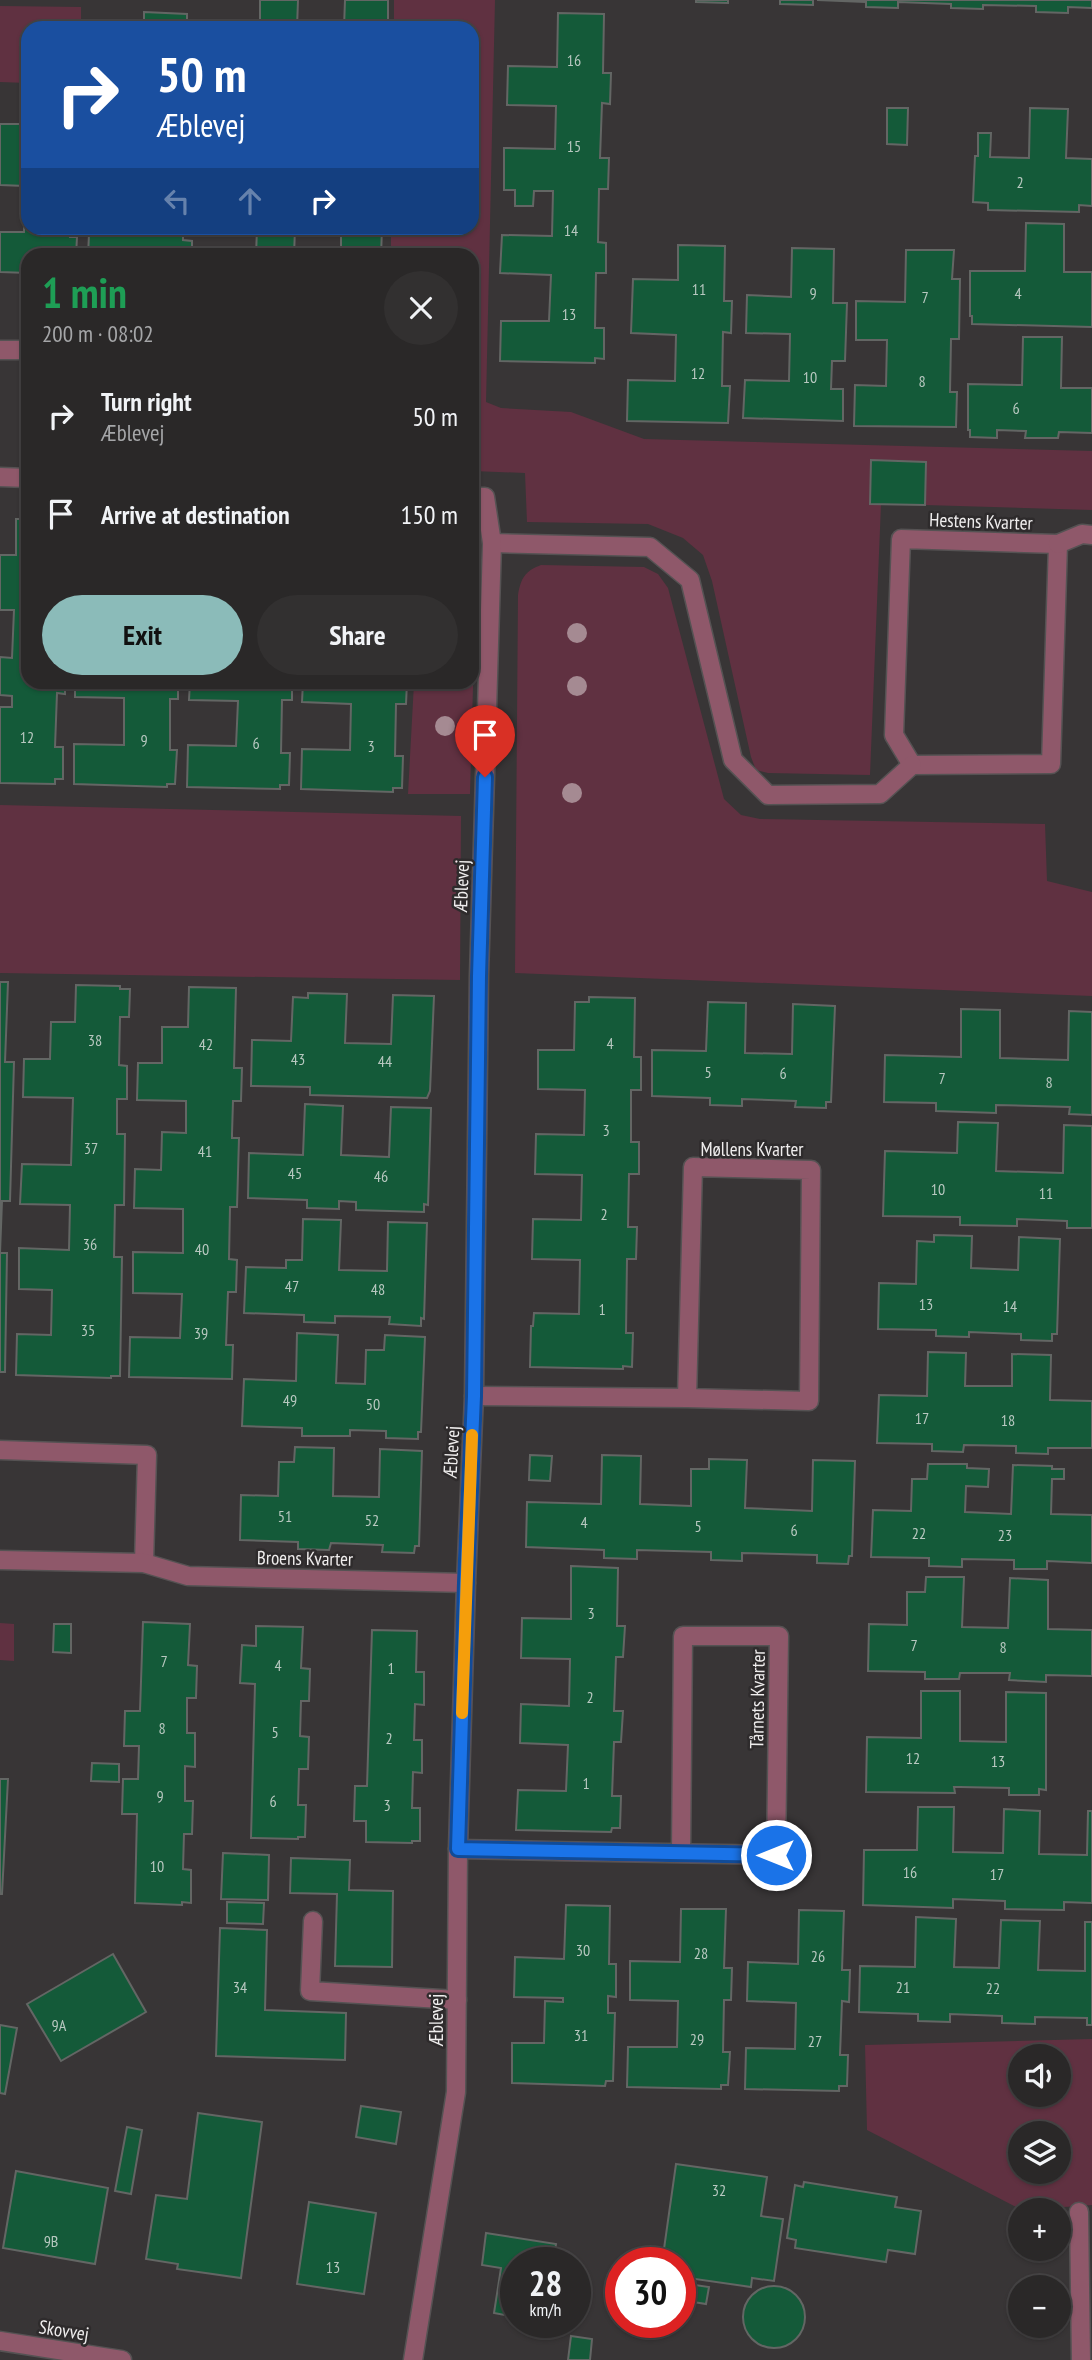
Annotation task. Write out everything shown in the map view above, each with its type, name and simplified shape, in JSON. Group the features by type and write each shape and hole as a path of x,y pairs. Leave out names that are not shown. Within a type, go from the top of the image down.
{"street":[{"path":"0,350 21,350"},
{"path":"0,477 21,478"},
{"name":"Æblevej","path":"413,2360 456,2092 458,1849 474,1396 479,976 492,543 485,497 479,497"},
{"path":"1058,544 1082,534 1092,535"},
{"name":"Hestens Kvarter","path":"901,539 1058,544 1051,764 912,765 894,735 901,539"},
{"path":"492,543 650,547 690,580 733,760 768,795 880,794 912,765"},
{"name":"Møllens Kvarter","path":"474,1396 809,1401 811,1170 693,1167 687,1398"},
{"path":"0,1450 147,1455 144,1563"},
{"name":"Broens Kvarter","path":"0,1560 144,1563 188,1576 466,1583"},
{"name":"Tårnets Kvarter","path":"458,1849 776,1855 779,1636 683,1636 681,1853"},
{"path":"313,1921 310,1991 457,2000"},
{"path":"1079,2212 1081,2360"},
{"name":"Skovvej","path":"0,2341 122,2360"}],"shaded area":[{"path":"394,0 495,0 486,402 501,408 571,412 644,439 1092,451 1092,510 925,505 925,462 871,460 881,504 870,775 768,773 756,770 712,581 703,555 683,538 648,524 527,522 525,473 479,471 479,248 391,248 391,235 479,235 479,21 394,21"},
{"path":"0,6 81,7 81,21 21,21 21,83 0,82"},
{"path":"541,565 644,567 658,574 668,588 724,799 741,815 760,819 1045,824 1047,881 1092,892 1092,996 515,973 518,595 525,576"},
{"path":"414,689 473,689 470,794 408,794"},
{"path":"0,805 461,816 460,980 0,973"},
{"path":"0,1623 14,1624 14,1661 0,1660"},
{"path":"1092,2039 1092,2205 1071,2206 1071,2198 1008,2198 1008,2203 867,2130 865,2045"}],"building":[{"path":"260,0 298,0 297,21 260,21"},
{"path":"345,0 388,0 388,21 344,21"},
{"path":"728,0 728,3 696,2"},
{"path":"780,0 813,0 813,5 780,4"},
{"path":"817,0 1092,0 1092,8 1068,7 1068,13 1036,12 1036,6 983,5 983,9 951,8 951,4 898,2 898,8 866,7 866,2"},
{"path":"144,12 187,14 187,21 144,21"},
{"path":"558,13 604,14 603,73 611,73 610,104 602,103 600,158 609,158 608,189 599,189 598,242 606,243 606,273 596,273 595,328 604,328 604,359 595,358 595,363 500,361 501,321 549,321 551,275 500,273 502,235 552,236 553,191 534,191 533,206 515,206 515,190 504,190 504,148 555,149 556,106 507,105 508,66 557,67"},
{"path":"887,108 908,108 907,145 887,144"},
{"path":"1030,108 1068,109 1066,158 1092,159 1092,206 1079,205 1079,212 988,210 988,203 973,202 978,133 991,133 990,157 1029,158"},
{"path":"0,124 21,124 21,186 0,185"},
{"path":"1026,223 1064,224 1064,272 1092,272 1092,327 972,324 970,271 1025,271"},
{"path":"0,232 70,235 77,237 76,248 21,248 21,273 0,272"},
{"path":"89,235 183,235 183,240 192,241 192,248 88,248"},
{"path":"257,235 295,235 294,248 256,248"},
{"path":"341,235 382,235 381,248 341,248"},
{"path":"678,245 725,246 724,301 732,301 731,333 723,332 722,386 730,386 728,423 627,421 628,380 675,381 676,335 631,333 633,279 678,280"},
{"path":"792,248 834,249 833,303 847,303 845,361 832,361 831,389 843,389 843,421 743,418 745,380 789,381 790,334 746,333 747,295 791,297"},
{"path":"906,250 954,250 952,279 960,279 959,339 951,339 950,392 957,392 956,427 854,426 855,385 886,386 887,340 856,340 856,301 905,302"},
{"path":"1023,337 1062,337 1061,388 1092,388 1092,433 1059,432 1058,438 1025,438 1026,431 997,430 997,438 970,437 968,384 1022,385"},
{"path":"871,460 926,462 925,505 870,504"},
{"path":"16,519 21,519 21,689 65,689 65,694 57,693 55,747 63,747 63,779 55,779 55,784 0,783 0,707 12,707 12,696 0,695 0,657 12,658 14,610 0,610 0,555 16,555"},
{"path":"75,689 178,689 178,699 170,699 170,750 177,750 175,784 167,784 167,787 74,784 74,744 124,745 124,698 75,697"},
{"path":"190,689 292,689 292,700 282,700 281,753 290,753 289,785 280,785 280,789 187,787 188,745 236,746 238,701 189,700"},
{"path":"303,689 407,689 406,704 396,704 395,756 403,756 402,788 393,788 393,792 301,789 302,749 350,750 351,704 302,702"},
{"path":"0,982 8,982 5,1062 14,1062 10,1201 2,1201 0,1253"},
{"path":"76,985 120,986 120,989 130,989 129,1017 120,1017 119,1065 127,1066 127,1099 117,1099 117,1134 125,1134 124,1205 115,1205 114,1257 122,1257 120,1376 16,1375 17,1334 51,1335 52,1290 19,1289 19,1248 69,1250 70,1205 20,1204 22,1164 71,1165 73,1098 23,1097 24,1059 50,1059 51,1022 75,1022"},
{"path":"189,987 236,988 234,1068 242,1068 241,1101 233,1101 232,1138 239,1138 237,1207 230,1207 229,1259 237,1260 236,1292 228,1292 226,1345 233,1345 232,1379 129,1377 130,1337 180,1338 182,1294 133,1293 133,1252 183,1253 183,1209 134,1208 135,1169 161,1170 162,1132 186,1133 186,1101 137,1100 138,1063 162,1063 162,1027 188,1027"},
{"path":"308,993 347,994 345,1043 391,1044 393,995 434,996 430,1091 427,1098 310,1095 310,1087 251,1086 252,1040 291,1041 293,997 308,998"},
{"path":"589,997 635,998 634,1057 641,1057 641,1090 631,1090 631,1142 639,1142 639,1174 629,1174 628,1227 637,1227 636,1259 627,1259 626,1333 633,1333 632,1367 530,1367 534,1313 579,1314 580,1260 532,1259 533,1219 581,1220 582,1175 535,1174 536,1134 584,1135 585,1090 538,1089 538,1050 574,1050 575,1002 589,1002"},
{"path":"708,1002 746,1003 745,1053 792,1054 793,1004 835,1006 831,1102 826,1102 826,1108 795,1107 796,1101 742,1099 742,1106 710,1105 710,1098 652,1096 652,1050 706,1051"},
{"path":"961,1009 1000,1010 1000,1058 1068,1060 1069,1011 1092,1012 1092,1115 1069,1114 1070,1107 996,1105 996,1113 936,1111 936,1103 884,1102 885,1055 961,1057"},
{"path":"305,1104 343,1106 341,1155 389,1157 391,1107 431,1108 428,1205 424,1204 424,1212 356,1210 356,1202 339,1201 339,1209 307,1208 307,1200 248,1198 249,1153 303,1155"},
{"path":"958,1122 998,1123 996,1171 1063,1173 1064,1125 1092,1126 1092,1228 1067,1228 1067,1221 1017,1219 1017,1226 960,1225 960,1217 883,1216 885,1151 957,1153"},
{"path":"303,1219 341,1220 339,1270 387,1271 388,1222 427,1223 424,1319 421,1318 421,1326 389,1324 390,1317 335,1316 335,1323 304,1322 304,1315 244,1313 246,1267 286,1268 286,1260 302,1260"},
{"path":"934,1235 972,1236 971,1268 1018,1270 1019,1237 1060,1239 1057,1334 1052,1334 1052,1341 1021,1340 1021,1334 969,1332 969,1337 936,1336 936,1330 878,1329 879,1283 916,1284 917,1241 934,1242"},
{"path":"0,1253 7,1253 5,1372 0,1372"},
{"path":"297,1333 338,1335 336,1383 365,1384 366,1350 384,1350 385,1335 425,1337 421,1432 418,1432 418,1439 386,1438 386,1431 350,1430 350,1436 302,1436 302,1428 242,1426 244,1379 296,1381"},
{"path":"928,1352 966,1353 965,1386 1012,1386 1012,1354 1051,1355 1050,1400 1092,1401 1092,1448 1048,1448 1048,1454 1016,1453 1016,1446 964,1445 963,1452 932,1451 932,1444 877,1443 879,1395 927,1396"},
{"path":"295,1447 334,1448 333,1496 379,1497 380,1449 422,1451 419,1546 415,1546 414,1553 382,1552 383,1545 331,1543 329,1550 298,1549 298,1542 240,1540 241,1495 278,1496 279,1462 294,1462"},
{"path":"530,1455 552,1456 550,1481 529,1480"},
{"path":"602,1455 641,1456 640,1504 691,1506 691,1469 709,1469 709,1459 747,1460 745,1508 812,1511 813,1460 855,1461 852,1556 849,1556 848,1564 817,1563 817,1555 742,1553 742,1561 711,1560 711,1552 637,1550 637,1559 604,1558 604,1550 526,1547 527,1502 601,1504"},
{"path":"928,1464 967,1464 967,1468 989,1469 988,1487 966,1486 965,1512 1011,1514 1013,1465 1064,1469 1064,1479 1052,1479 1051,1514 1092,1515 1092,1563 1047,1561 1047,1569 1014,1569 1014,1560 962,1559 962,1567 929,1566 929,1558 871,1557 873,1510 911,1511 912,1479 927,1479"},
{"path":"571,1566 618,1568 617,1626 625,1626 623,1657 616,1657 614,1711 623,1711 621,1742 614,1742 612,1796 621,1796 620,1828 612,1828 611,1832 516,1830 518,1790 566,1791 568,1745 520,1743 521,1704 569,1706 570,1659 521,1658 522,1618 571,1619"},
{"path":"926,1577 964,1577 962,1627 1008,1628 1010,1578 1048,1580 1048,1629 1092,1630 1092,1676 1046,1675 1046,1682 1009,1680 1010,1673 960,1673 959,1679 925,1679 925,1672 868,1671 869,1624 907,1625 907,1592 925,1592"},
{"path":"143,1622 190,1624 188,1665 197,1666 196,1698 187,1698 187,1733 195,1733 195,1767 185,1766 185,1801 193,1801 192,1834 184,1834 183,1869 191,1870 191,1903 182,1902 182,1905 135,1903 137,1814 122,1814 123,1779 138,1779 139,1746 124,1746 125,1711 140,1711"},
{"path":"54,1624 71,1624 71,1653 53,1652"},
{"path":"256,1626 303,1627 301,1668 310,1669 309,1701 301,1701 300,1736 309,1737 308,1769 299,1769 298,1805 306,1805 305,1837 298,1839 251,1838 255,1684 240,1683 242,1645 256,1646"},
{"path":"372,1630 417,1631 416,1672 424,1672 424,1705 415,1704 414,1740 422,1740 422,1773 413,1772 412,1808 420,1808 420,1841 412,1843 366,1842 366,1821 354,1821 355,1786 367,1786"},
{"path":"921,1691 960,1691 960,1741 1006,1742 1006,1692 1046,1693 1046,1790 1039,1789 1039,1795 1009,1795 1009,1788 960,1787 954,1787 955,1793 866,1792 867,1737 921,1738"},
{"path":"92,1763 119,1764 119,1782 91,1781"},
{"path":"0,1779 8,1779 2,1894 0,1894"},
{"path":"918,1807 954,1807 953,1852 1003,1853 1004,1809 1040,1811 1039,1854 1087,1855 1088,1811 1092,1811 1092,1903 1064,1902 1064,1910 1005,1909 1005,1901 953,1899 953,1908 863,1905 864,1850 917,1850"},
{"path":"223,1853 269,1855 268,1900 221,1899"},
{"path":"291,1858 350,1860 349,1890 393,1891 392,1967 335,1966 337,1894 290,1893"},
{"path":"227,1902 264,1903 263,1924 227,1923"},
{"path":"566,1905 610,1906 609,1964 616,1964 616,1997 608,1996 608,2013 615,2013 613,2081 606,2081 605,2086 512,2083 512,2043 544,2043 545,2001 563,2002 563,1998 514,1997 515,1957 564,1959"},
{"path":"681,1909 726,1909 724,1968 732,1968 731,2000 724,2000 723,2052 730,2052 728,2085 721,2085 721,2089 627,2087 628,2047 677,2047 678,2001 630,2000 630,1961 680,1962"},
{"path":"799,1910 844,1911 842,1970 850,1970 849,2002 842,2001 840,2055 848,2055 847,2086 839,2086 839,2091 745,2089 746,2048 795,2049 796,2003 747,2001 748,1962 798,1964"},
{"path":"916,1917 956,1919 954,1967 999,1968 1001,1920 1040,1921 1038,1970 1085,1971 1085,1922 1092,1922 1092,2025 1087,2025 1087,2018 1035,2017 1035,2024 1002,2023 1002,2016 950,2014 950,2022 918,2021 918,2014 859,2012 860,1966 915,1967"},
{"path":"220,1928 267,1930 265,2010 346,2013 345,2060 216,2056"},
{"path":"113,1954 146,2012 61,2061 27,2004"},
{"path":"0,2025 17,2028 5,2094 0,2093"},
{"path":"361,2106 401,2112 396,2144 356,2137"},
{"path":"198,2113 262,2122 241,2278 177,2269 178,2264 146,2259 156,2195 187,2199"},
{"path":"127,2127 142,2130 131,2194 115,2191"},
{"path":"676,2164 767,2177 761,2216 783,2219 774,2281 752,2278 751,2287 696,2279 696,2247 664,2247"},
{"path":"16,2171 108,2188 95,2264 3,2248"},
{"path":"804,2182 897,2197 895,2207 921,2211 915,2254 888,2250 886,2262 795,2248 796,2240 787,2238 795,2185 803,2187"},
{"path":"309,2202 376,2213 364,2294 297,2284"},
{"path":"486,2233 556,2244 556,2247 500,2247 500,2268 482,2265"},
{"path":"500,2274 500,2314 494,2313"},
{"path":"696,2285 709,2287 706,2304 696,2302"},
{"path":"774,2286 796,2295 805,2317 796,2339 774,2348 752,2339 743,2317 752,2295"},
{"path":"571,2338 592,2339 590,2360 568,2360"}],"slow traffic":[{"path":"462,1713 472,1435"}],"route":[{"path":"485,777 479,976 474,1396 458,1849 776,1855"}]}
